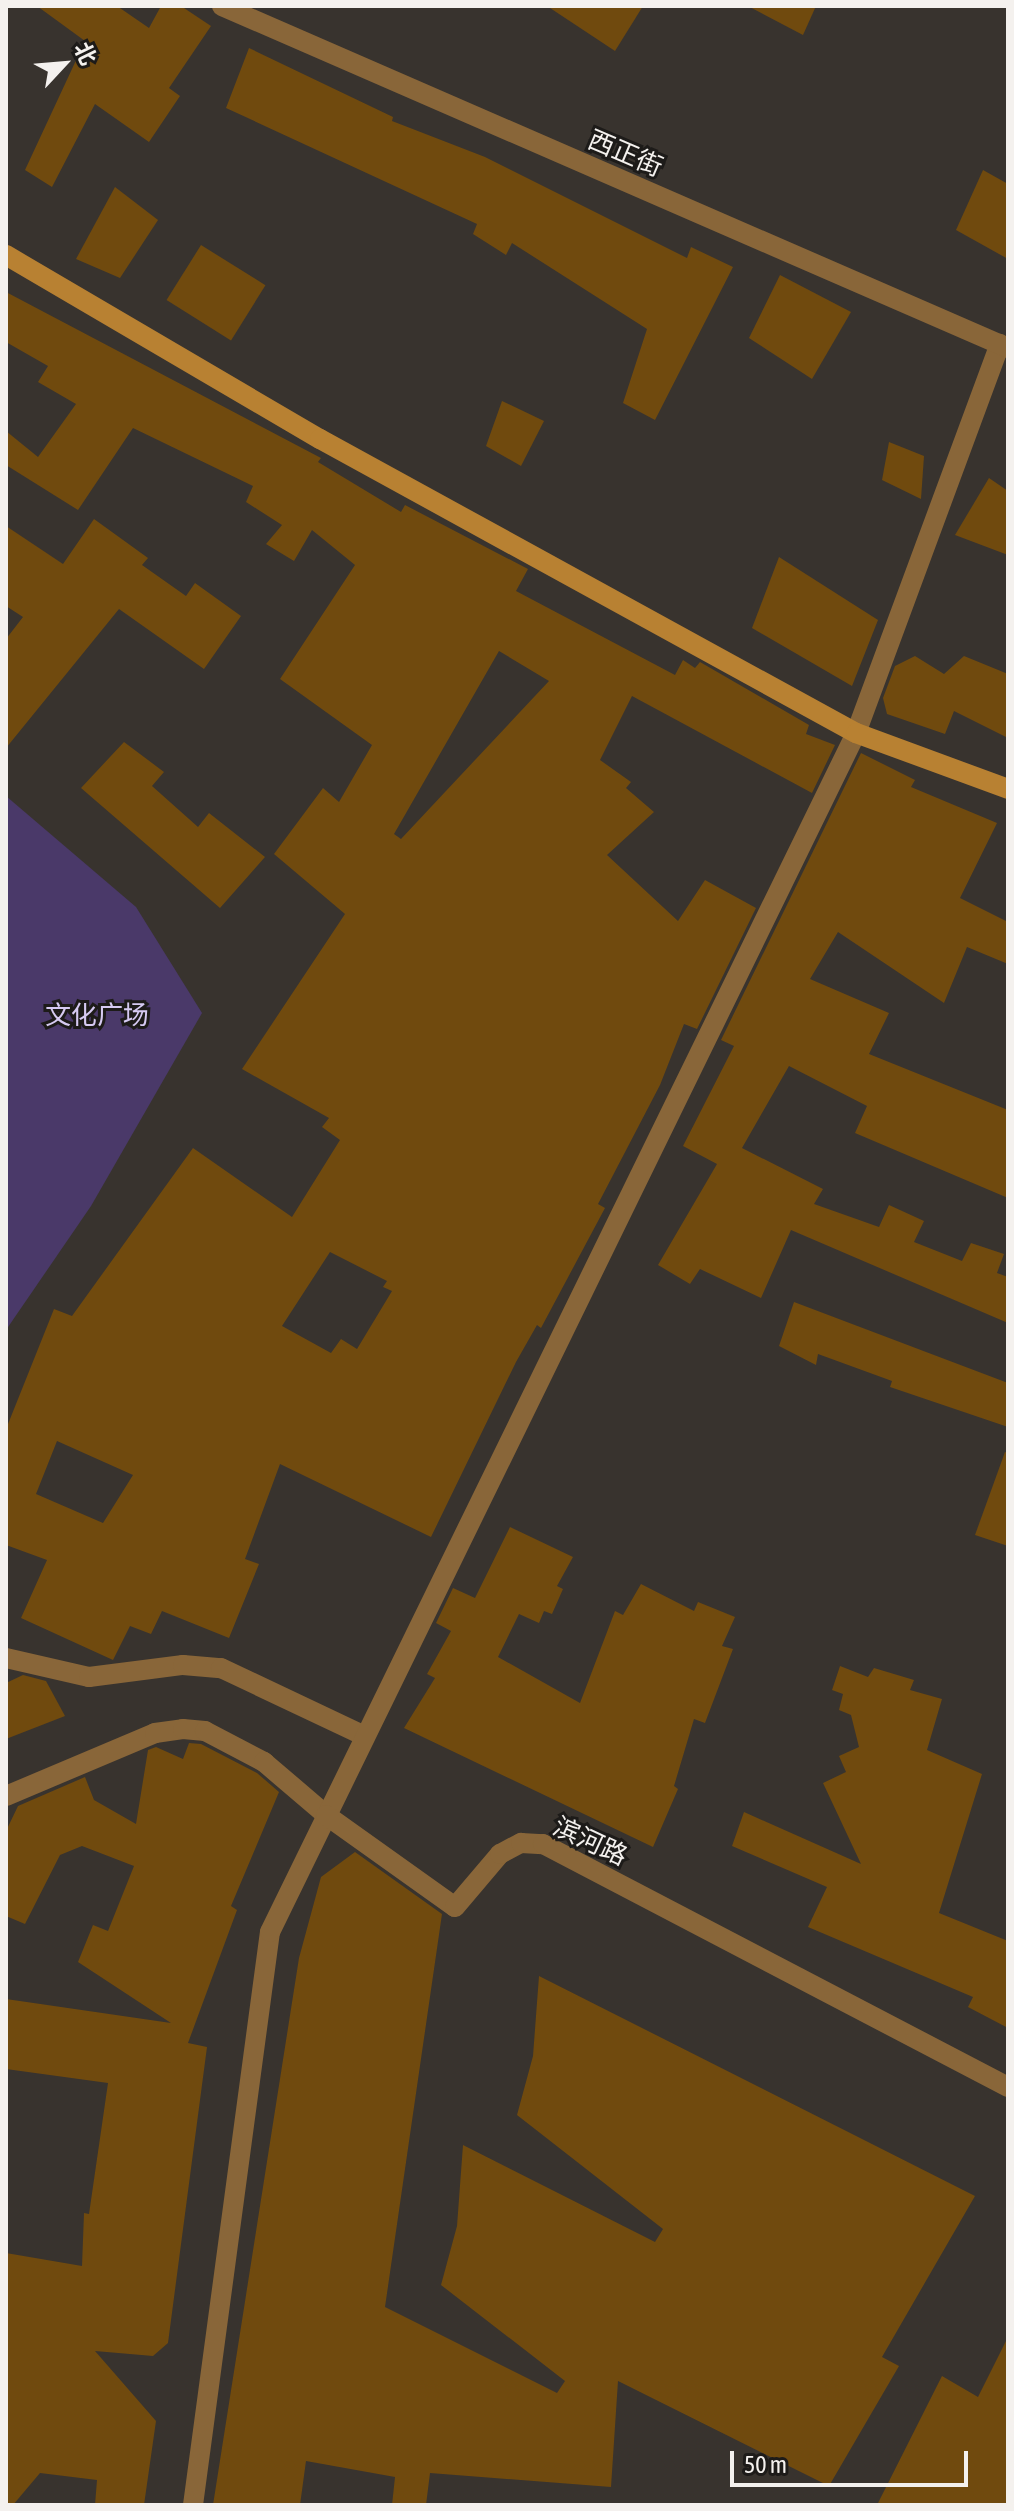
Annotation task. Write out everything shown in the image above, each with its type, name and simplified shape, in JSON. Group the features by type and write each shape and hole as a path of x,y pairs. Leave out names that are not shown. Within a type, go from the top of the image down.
{"main road":[{"path":"6,255 320,439 856,733 1008,789"}],"street":[{"name":"西正街","path":"222,6 1004,346"},
{"path":"193,2505 270,1932 856,733 1004,346"},
{"path":"6,1658 70,1676 183,1665 221,1668 365,1736"},
{"name":"滨河路","path":"6,1796 155,1733 183,1729 205,1731 264,1762 326,1815 455,1907 500,1854 521,1843 543,1844 1008,2087"}],"green space":[{"name":"文化广场","path":"6,796 136,907 202,1013 91,1206 6,1330"}],"building":[{"path":"37,6 117,6 149,28 161,6 181,6 211,26 169,88 180,96 149,142 95,104 52,187 25,170 85,41"},
{"path":"547,6 643,6 615,51"},
{"path":"748,6 816,6 803,35"},
{"path":"249,48 393,117 392,121 485,157 687,258 691,247 733,267 655,420 623,403 647,329 512,243 506,255 473,234 477,224 226,108"},
{"path":"983,170 1008,184 1008,259 956,230"},
{"path":"115,187 158,220 120,278 76,259"},
{"path":"201,245 265,285 231,340 167,300"},
{"path":"780,275 851,312 812,379 749,338"},
{"path":"6,292 321,458 318,462 401,512 405,505 528,569 516,591 675,675 683,660 695,668 700,662 809,725 806,734 835,745 812,793 632,696 600,760 631,782 626,788 654,812 607,855 678,921 705,880 756,908 697,1029 684,1024 660,1085 598,1204 605,1208 541,1328 537,1325 516,1362 431,1537 280,1464 245,1559 259,1564 229,1638 162,1611 151,1634 130,1626 113,1660 21,1618 47,1560 6,1545 6,1429 54,1309 72,1316 193,1148 292,1217 340,1140 322,1127 329,1118 242,1069 345,914 274,854 323,788 339,802 372,745 280,679 355,565 312,530 294,561 266,544 282,525 246,502 253,486 133,428 78,510 6,465 6,431 38,457 76,404 38,382 48,366 6,342","holes":["499,651 549,681 401,839 394,834","330,1252 387,1281 383,1287 392,1291 357,1349 341,1339 331,1353 282,1326","57,1441 133,1475 103,1523 36,1494"]},
{"path":"502,401 544,421 521,466 486,446"},
{"path":"889,442 924,456 921,499 882,480"},
{"path":"989,478 1008,491 1008,555 955,535"},
{"path":"94,519 148,558 142,565 186,596 195,583 241,616 204,669 119,609 6,748 6,639 23,617 6,606 6,526 63,564"},
{"path":"779,557 878,620 852,686 752,628"},
{"path":"915,656 944,674 964,656 1008,674 1008,738 954,711 945,734 887,714 883,698 895,666"},
{"path":"124,742 164,772 152,786 198,827 209,813 265,857 220,908 81,788"},
{"path":"861,753 915,780 911,787 997,823 960,898 1008,922 1008,964 967,947 944,1003 838,932 810,979 889,1013 869,1054 1008,1110 1008,1198 855,1133 867,1106 789,1066 742,1148 823,1189 814,1204 879,1227 889,1205 924,1221 914,1242 962,1261 971,1243 1004,1254 997,1273 1008,1277 1008,1323 791,1230 761,1298 700,1269 690,1284 658,1265 717,1164 683,1146 734,1046 721,1040"},
{"path":"794,1302 1008,1383 1008,1427 890,1387 892,1381 818,1354 816,1365 779,1346"},
{"path":"1005,1452 1008,1453 1008,1546 975,1535"},
{"path":"510,1527 573,1557 557,1586 563,1589 552,1614 544,1611 539,1623 519,1614 498,1657 580,1703 615,1611 623,1615 641,1584 694,1611 698,1602 735,1617 722,1646 733,1649 705,1723 694,1719 674,1786 678,1789 653,1847 404,1728 435,1678 427,1674 451,1631 436,1623 453,1588 475,1598"},
{"path":"840,1666 868,1677 874,1668 914,1680 910,1690 942,1699 927,1750 982,1774 939,1913 1008,1941 1008,2028 968,2007 973,1997 808,1927 827,1887 732,1846 744,1812 861,1864 823,1783 846,1772 839,1756 859,1747 851,1715 839,1710 843,1694 832,1690"},
{"path":"23,1675 46,1681 65,1716 6,1739 6,1683"},
{"path":"189,1743 201,1744 257,1773 279,1792 231,1906 237,1910 188,2043 207,2047 168,2343 153,2356 95,2351 156,2421 144,2505 95,2505 97,2480 40,2473 13,2505 6,2505 6,2253 82,2266 84,2213 89,2214 108,2083 6,2069 6,1999 171,2023 78,1962 93,1925 108,1931 134,1866 82,1846 60,1855 25,1924 6,1916 6,1831 18,1806 85,1777 94,1800 136,1824 148,1750 156,1747 183,1759"},
{"path":"355,1852 442,1914 385,2307 557,2393 565,2381 441,2285 457,2226 463,2145 655,2242 663,2229 517,2115 533,2056 539,1976 975,2196 882,2357 899,2366 829,2486 618,2381 611,2487 430,2473 426,2505 392,2505 395,2477 306,2461 300,2505 213,2505 299,1958 321,1877"},
{"path":"1008,2337 1008,2505 877,2505 942,2376 978,2397"}]}
